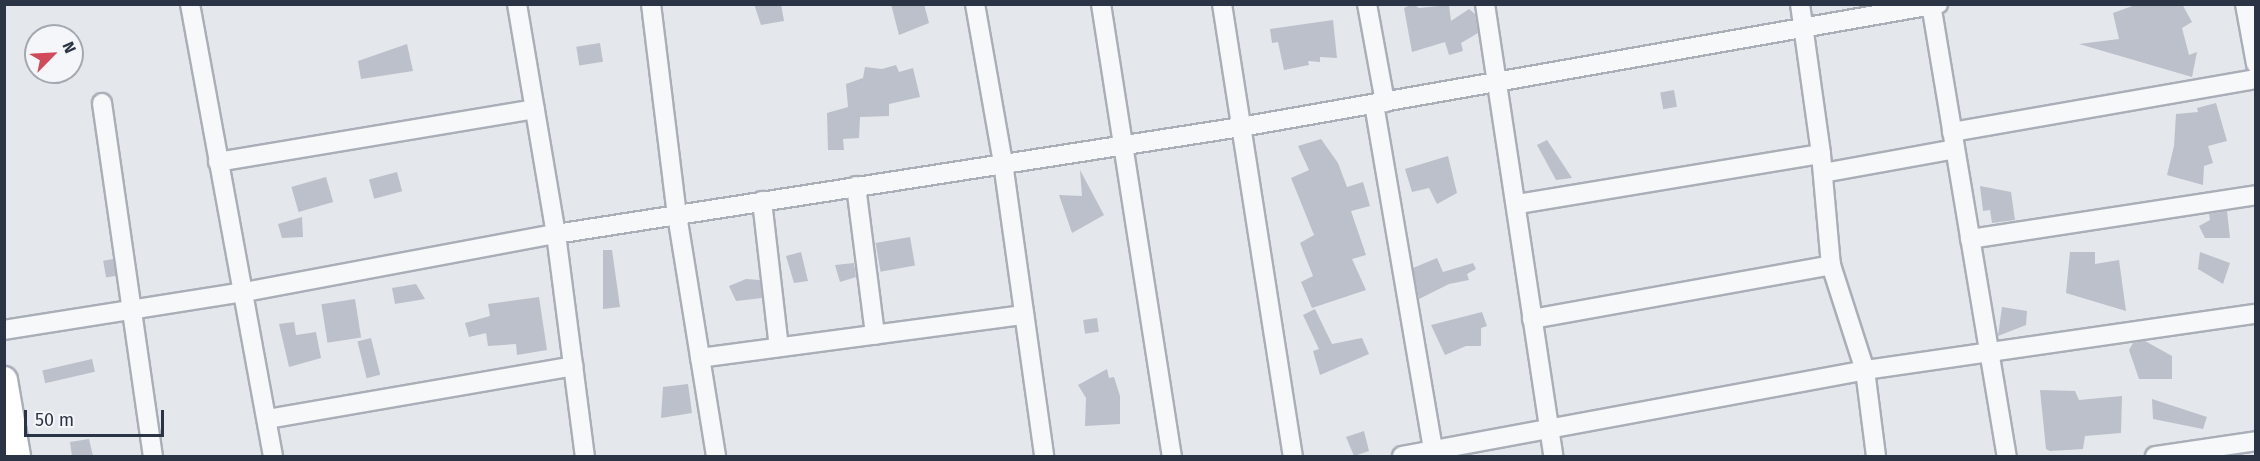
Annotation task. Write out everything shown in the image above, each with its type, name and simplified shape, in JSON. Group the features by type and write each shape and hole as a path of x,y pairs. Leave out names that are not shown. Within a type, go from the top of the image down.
{"street":[{"path":"190,4 218,162 245,292 273,456"},
{"path":"517,4 556,234 585,456"},
{"path":"651,4 677,214 716,456"},
{"path":"975,4 1003,163 1044,456"},
{"path":"1101,4 1121,145 1172,456"},
{"path":"1222,4 1293,456"},
{"path":"1367,4 1433,450"},
{"path":"1485,4 1500,83 1553,456"},
{"path":"1800,4 1821,154 1831,266 1865,370 1876,456"},
{"path":"2245,4 2256,64"},
{"path":"4,330 245,292 556,234 677,214 1241,127 1934,5 1970,239 2007,456"},
{"path":"1823,173 1954,140 2256,79"},
{"path":"102,103 153,456"},
{"path":"218,162 535,109"},
{"path":"1518,204 1821,154"},
{"path":"856,186 875,335"},
{"path":"1970,239 2256,195"},
{"path":"762,201 779,347"},
{"path":"1532,319 1831,266"},
{"path":"1402,456 1865,370 2256,314"},
{"path":"700,358 1024,315"},
{"path":"267,419 573,366"},
{"path":"4,380 17,456"},
{"path":"2155,456 2256,441"}],"building":[{"path":"754,4 781,4 784,21 761,25"},
{"path":"891,4 924,4 929,23 899,35"},
{"path":"1413,4 1419,8 1449,5 1451,21 1469,9 1475,14 1478,33 1461,43 1463,51 1449,55 1445,42 1412,52 1404,8"},
{"path":"2138,4 2182,4 2192,22 2182,28 2189,55 2197,52 2192,77 2079,44 2119,39 2113,13"},
{"path":"1333,20 1337,58 1320,57 1320,62 1308,61 1309,65 1284,70 1278,42 1272,43 1270,29"},
{"path":"600,43 603,62 579,66 576,47"},
{"path":"407,44 413,71 361,79 358,61"},
{"path":"896,65 899,72 913,68 920,97 889,104 889,116 860,117 859,138 843,139 844,150 828,150 827,113 848,107 846,84 863,78 865,67 882,69"},
{"path":"1674,90 1677,107 1663,109 1660,92"},
{"path":"2216,103 2227,141 2208,146 2213,163 2204,166 2203,185 2167,175 2174,146 2176,114 2198,112 2197,108"},
{"path":"1321,139 1338,163 1347,187 1363,182 1370,206 1351,211 1366,255 1352,259 1366,290 1312,308 1301,282 1313,276 1300,243 1314,235 1291,178 1309,170 1298,146"},
{"path":"1547,140 1572,178 1556,180 1537,145"},
{"path":"1448,156 1457,193 1437,204 1429,188 1412,192 1405,169"},
{"path":"1080,170 1104,215 1072,233 1059,195 1082,196"},
{"path":"397,172 402,191 374,199 369,180"},
{"path":"326,177 333,202 299,212 291,187"},
{"path":"1980,186 2011,192 2015,220 1992,223 1990,210 1983,211"},
{"path":"2227,211 2230,238 2205,238 2199,226 2210,220 2209,214"},
{"path":"302,217 303,237 282,238 278,224"},
{"path":"910,237 915,266 881,272 876,243"},
{"path":"603,250 612,250 620,307 603,309"},
{"path":"801,252 808,281 794,283 786,256"},
{"path":"2070,252 2095,252 2095,264 2119,260 2126,311 2066,293"},
{"path":"2200,252 2230,263 2223,284 2198,269"},
{"path":"1437,258 1443,272 1473,263 1476,269 1467,274 1469,280 1449,284 1419,299 1413,268"},
{"path":"113,259 116,276 106,277 103,261"},
{"path":"854,263 856,277 840,282 835,265"},
{"path":"746,279 760,280 762,298 736,301 729,286"},
{"path":"416,284 425,299 395,304 392,288"},
{"path":"539,297 547,350 517,355 516,344 488,346 486,333 469,337 465,323 490,316 488,304"},
{"path":"355,299 361,338 328,343 321,304"},
{"path":"2002,307 2027,311 2026,325 1998,336"},
{"path":"1315,309 1332,344 1362,338 1369,354 1320,375 1313,351 1319,349 1303,315"},
{"path":"1482,312 1487,326 1481,328 1481,346 1466,346 1445,355 1431,325"},
{"path":"1097,318 1099,332 1085,334 1083,320"},
{"path":"294,322 296,335 316,332 321,358 289,367 279,324"},
{"path":"371,338 380,375 367,378 357,341"},
{"path":"2145,341 2172,356 2172,379 2139,379 2129,350 2133,343"},
{"path":"92,359 95,372 45,383 42,370"},
{"path":"1107,369 1109,378 1114,377 1120,396 1120,424 1085,426 1086,398 1078,385"},
{"path":"688,384 692,413 661,418 663,387"},
{"path":"2040,390 2075,391 2079,400 2122,396 2121,433 2085,436 2083,449 2050,451 2046,449"},
{"path":"2152,399 2207,417 2203,429 2153,419"},
{"path":"1364,431 1369,451 1354,456 1346,437"},
{"path":"89,439 93,456 72,456 70,442"}]}
